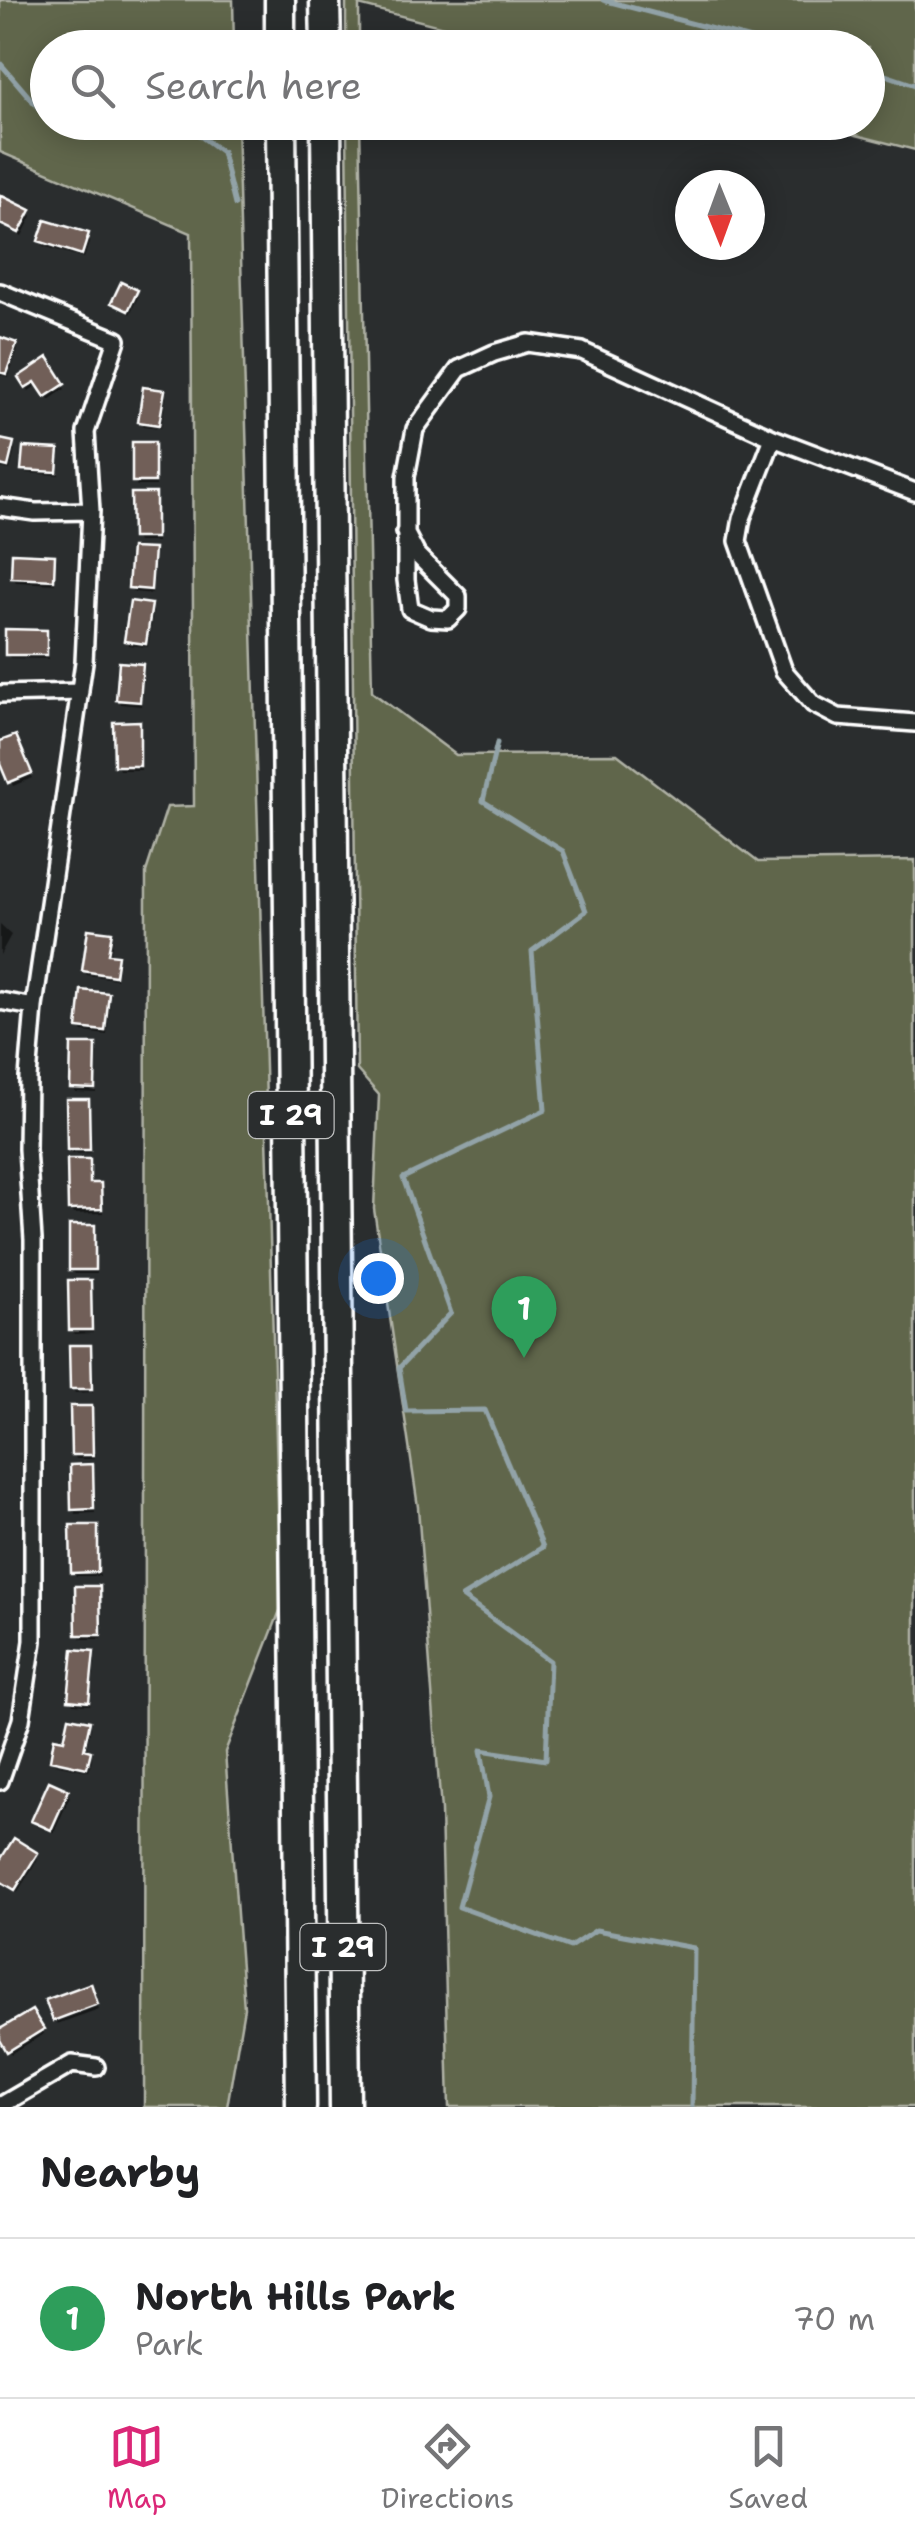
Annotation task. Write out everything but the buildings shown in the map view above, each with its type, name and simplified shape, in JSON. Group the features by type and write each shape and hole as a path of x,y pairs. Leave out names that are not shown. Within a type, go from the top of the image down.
{"highway":[{"path":"280,0 280,30"},
{"path":"325,0 326,30"},
{"name":"I 29","path":"281,140 301,2107"},
{"name":"I 29","path":"326,140 345,2107"}],"street":[{"path":"0,292 117,340 86,432 91,511 80,692 34,1006 27,1149 33,1240 33,1641 22,1720 0,1781"},
{"path":"405,532 417,555 458,596 458,609 448,619 410,610 405,532 406,477 416,429 459,369 528,343 582,351 773,438 915,492"},
{"path":"773,438 742,518 738,541 784,671 814,704 838,718 915,723"},
{"path":"0,507 35,512 91,511"},
{"path":"0,694 80,692"},
{"path":"0,1001 34,1006"},
{"path":"0,2106 72,2064 96,2068"}],"green space":[{"path":"0,0 233,0 234,30 30,30 30,140 238,140 281,1608 225,1752 244,2008 227,2107 144,2107 146,872 167,807 194,806 191,233 0,152"},
{"path":"346,0 915,0 915,150 876,140 885,140 885,30 455,30 359,5 359,30 346,30"},
{"path":"347,140 360,140 372,692 456,755 617,754 758,862 915,860 915,2107 449,2107 441,1811 418,1507 374,1209 379,1095 357,1070"}],"waterway":[{"path":"603,0 717,30"},
{"path":"0,63 30,98"},
{"path":"885,75 915,85"},
{"path":"206,140 222,152 235,205"},
{"path":"497,743 483,801 563,851 586,911 532,951 545,1110 403,1178 451,1313 399,1368 406,1411 485,1410 543,1547 462,1597 550,1661 546,1760 481,1750 489,1797 459,1907 570,1947 596,1930 694,1948 692,2107"}],"place":[{"name":"North Hills Park","path":"524,1358"}]}
